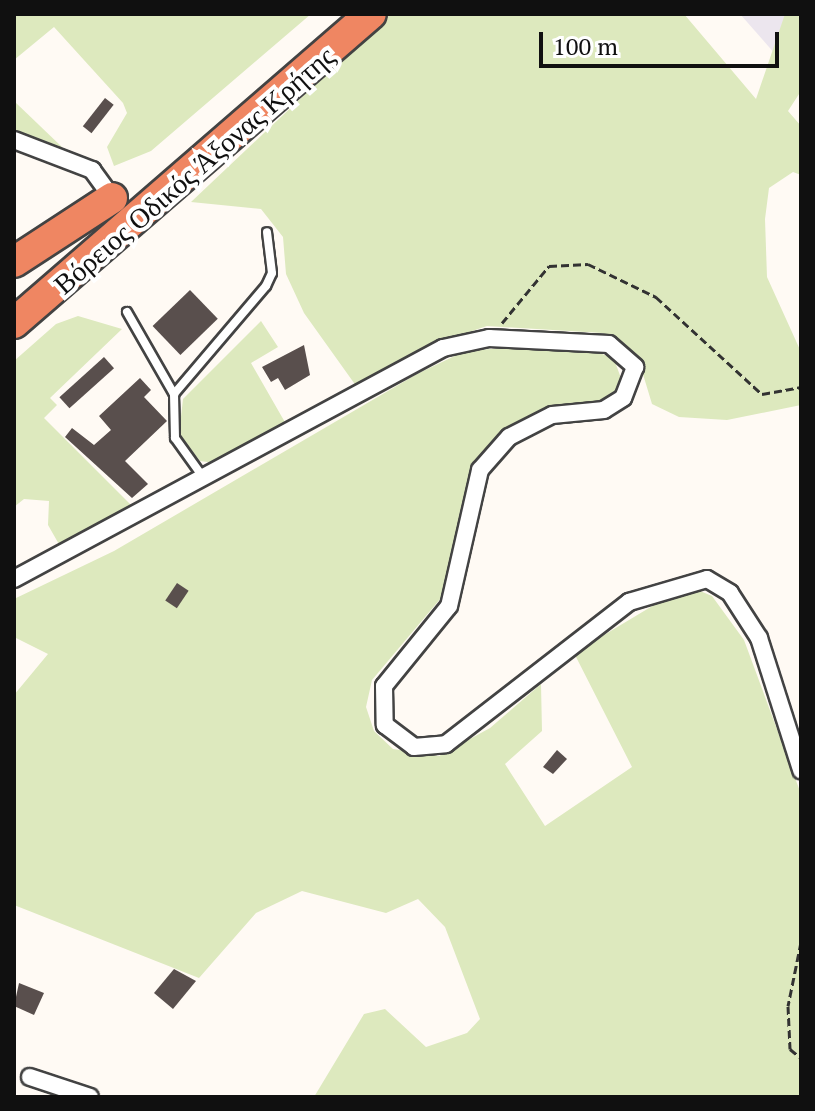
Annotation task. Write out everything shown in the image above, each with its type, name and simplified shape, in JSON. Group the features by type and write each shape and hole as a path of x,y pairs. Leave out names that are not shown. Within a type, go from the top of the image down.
{"highway":[{"name":"Βόρειος Οδικός Άξονας Κρήτης","path":"14,323 62,286 371,14"},
{"path":"14,262 112,198"},
{"path":"14,339 62,286"}],"street":[{"path":"14,140 92,170 112,198"},
{"path":"14,579 206,481 443,348 489,338 609,344 635,367 633,384 604,410 552,415 509,437 486,461 449,606 384,686 385,725 414,747 446,744 629,602 707,579 730,593 759,638 801,770"},
{"path":"30,1077 90,1097"}],"lane":[{"path":"174,394 266,286 272,273 267,232"},
{"path":"127,312 174,394 175,438 206,481"}],"path":[{"path":"489,338 549,266 588,264 656,297 762,394 801,387"},
{"path":"801,942 788,1006 790,1049 801,1058"}],"shaded area":[{"path":"740,14 785,14 776,55"}],"green space":[{"path":"14,14 311,14 151,151 114,166 107,147 127,113 123,103 54,27 14,60"},
{"path":"390,14 684,14 756,99 785,14 801,14 801,91 788,111 801,126 801,175 793,172 769,188 765,219 767,277 801,352 801,405 727,420 679,417 652,404 639,361 624,343 602,333 487,326 445,340 359,390 304,313 286,274 283,237 261,209 191,202"},
{"path":"14,101 63,148 14,131"},
{"path":"78,316 122,329 50,398 57,405 44,418 137,511 60,546 48,525 49,501 24,499 14,507 14,361 56,324"},
{"path":"261,321 278,347 251,363 290,431 215,463 200,461 179,434 183,399"},
{"path":"518,347 600,353 614,359 622,381 615,395 601,401 548,409 509,427 471,466 441,598 372,680 366,707 374,731 393,749 439,756 490,728 541,684 542,731 505,764 545,826 632,767 574,653 669,596 693,588 712,596 744,640 801,794 801,1097 314,1097 364,1014 385,1009 426,1047 467,1033 480,1019 445,927 418,899 386,913 302,891 256,913 199,978 14,905 14,695 48,654 14,637 14,599 114,551 417,374 465,351"}],"building":[{"path":"105,98 114,105 92,133 83,126"},
{"path":"190,290 218,319 180,355 153,326"},
{"path":"304,345 310,375 285,390 278,378 271,382 262,367"},
{"path":"104,357 114,368 69,408 59,397"},
{"path":"140,378 151,390 144,397 167,421 125,461 148,484 132,498 65,437 72,428 94,445 111,430 99,416"},
{"path":"177,583 189,591 177,608 165,600"},
{"path":"557,750 567,759 553,774 543,767"},
{"path":"174,969 196,981 173,1009 154,993"},
{"path":"19,983 44,993 34,1015 14,1006"}]}
